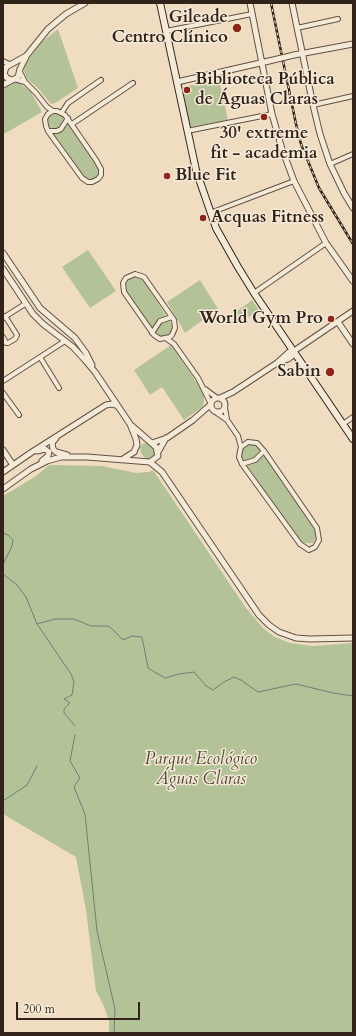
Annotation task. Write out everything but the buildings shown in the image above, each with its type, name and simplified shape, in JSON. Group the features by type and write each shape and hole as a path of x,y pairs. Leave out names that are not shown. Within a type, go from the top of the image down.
{"main road":[{"path":"160,3 186,131 198,180 210,213 226,247 254,293 353,439"}],"street":[{"path":"3,86 18,77 27,55 48,29 66,14 85,3"},
{"path":"250,3 272,114 294,181 326,243 353,281"},
{"path":"298,3 292,4 320,134 330,164 353,208"},
{"path":"166,31 252,14"},
{"path":"297,28 338,19"},
{"path":"177,82 353,44"},
{"path":"26,82 7,78 4,73 6,67 27,55"},
{"path":"3,62 18,65 26,82 47,108 48,114"},
{"path":"62,112 68,104 101,80"},
{"path":"72,124 133,83"},
{"path":"313,105 353,96"},
{"path":"47,108 53,111 62,112 68,118 101,169 101,175 98,179 88,182 82,178 48,131 45,119 48,114 53,111"},
{"path":"186,131 272,114"},
{"path":"48,131 57,131 62,129 68,118"},
{"path":"330,164 353,154"},
{"path":"210,213 294,181"},
{"path":"254,293 326,243"},
{"path":"3,253 40,308 80,344 95,372"},
{"path":"3,269 25,304 43,324 73,347 95,372 130,424 137,445 134,452 122,459"},
{"path":"174,344 172,335 175,324 172,317 144,277 135,274 130,275 123,283 124,292 152,333 160,339 167,339 174,344 205,389 211,409 227,420 238,436 241,447 239,457 242,464 300,544 308,550 315,547 320,540 317,528 264,451 257,444 248,442 238,436"},
{"path":"14,286 21,281"},
{"path":"3,337 6,343 15,339 17,335 4,317 25,304"},
{"path":"152,443 167,438 200,414 213,399 233,392 278,363 289,352 294,352 353,311"},
{"path":"152,333 160,321 172,317"},
{"path":"338,322 353,344"},
{"path":"167,339 172,335"},
{"path":"3,381 65,341"},
{"path":"40,357 59,388"},
{"path":"3,472 106,405 109,399 106,387"},
{"path":"205,389 224,401 227,420"},
{"path":"200,414 222,412 233,392"},
{"path":"3,393 19,415"},
{"path":"106,405 115,405 119,407"},
{"path":"343,424 353,417"},
{"path":"130,424 156,447 162,472"},
{"path":"61,434 52,443 53,449 63,455 150,462 162,472 260,615 269,625 279,632 296,638 353,638"},
{"path":"150,462 158,454 167,438"},
{"path":"241,447 248,442"},
{"path":"4,488 49,455 48,451 45,449 32,452"},
{"path":"3,450 13,465"},
{"path":"242,464 256,460 264,451"},
{"path":"31,469 54,459 76,456"}],"green space":[{"path":"58,29 78,88 51,104 37,87 28,80 24,71 25,65 43,41"},
{"path":"219,80 228,120 190,127 182,87"},
{"path":"14,82 20,83 31,92 42,112 4,134 3,89 7,85"},
{"path":"53,111 62,112 74,126 71,128 94,162 96,160 101,175 92,182 84,180 80,171 57,138 54,140 48,131 46,116"},
{"path":"88,250 116,291 90,308 62,267"},
{"path":"133,276 140,277 143,280 172,325 171,333 167,337 162,338 155,334 125,289 128,278"},
{"path":"200,280 218,309 185,333 167,302"},
{"path":"252,300 259,310 243,321 236,312"},
{"path":"171,345 201,389 204,396 202,407 184,420 162,387 150,395 134,370"},
{"path":"144,443 151,444 155,451 155,457 148,459 144,457 141,453 140,447"},
{"path":"250,443 256,444 262,451 316,532 316,538 313,543 304,543 298,539 242,458 242,450 244,445"},
{"name":"Parque Ecológico Águas Claras","path":"48,466 102,466 136,473 149,472 153,470 246,608 264,629 275,637 290,643 313,646 353,643 353,1033 109,1033 109,1021 103,1004 96,991 86,910 76,857 3,814 3,496 36,476"}],"waterway":[{"path":"3,533 8,535 13,540 12,546 3,564"},
{"path":"3,574 17,585 26,597 37,624 55,619 74,619 91,626 110,627 123,640 132,636 142,637 148,668 165,678 194,672 206,686 213,690 234,677 258,692 296,684 353,696"},
{"path":"37,624 71,674 74,682 72,695 64,699 70,703 64,709 64,713 75,726"},
{"path":"75,735 70,761 80,778 74,787 85,814 97,931 115,1009 114,1033"},
{"path":"3,801 27,785 37,766"}],"railway":[{"path":"271,3 301,144 319,188 353,244"}],"place":[{"name":"Gileade Centro Clínico","path":"237,28"},
{"name":"Biblioteca Pública de Águas Claras","path":"187,90"},
{"name":"30' extreme fit - academia","path":"264,117"},
{"name":"Blue Fit","path":"167,176"},
{"name":"Acquas Fitness","path":"203,218"},
{"name":"World Gym Pro","path":"331,319"},
{"name":"Sabin","path":"330,372"}]}
